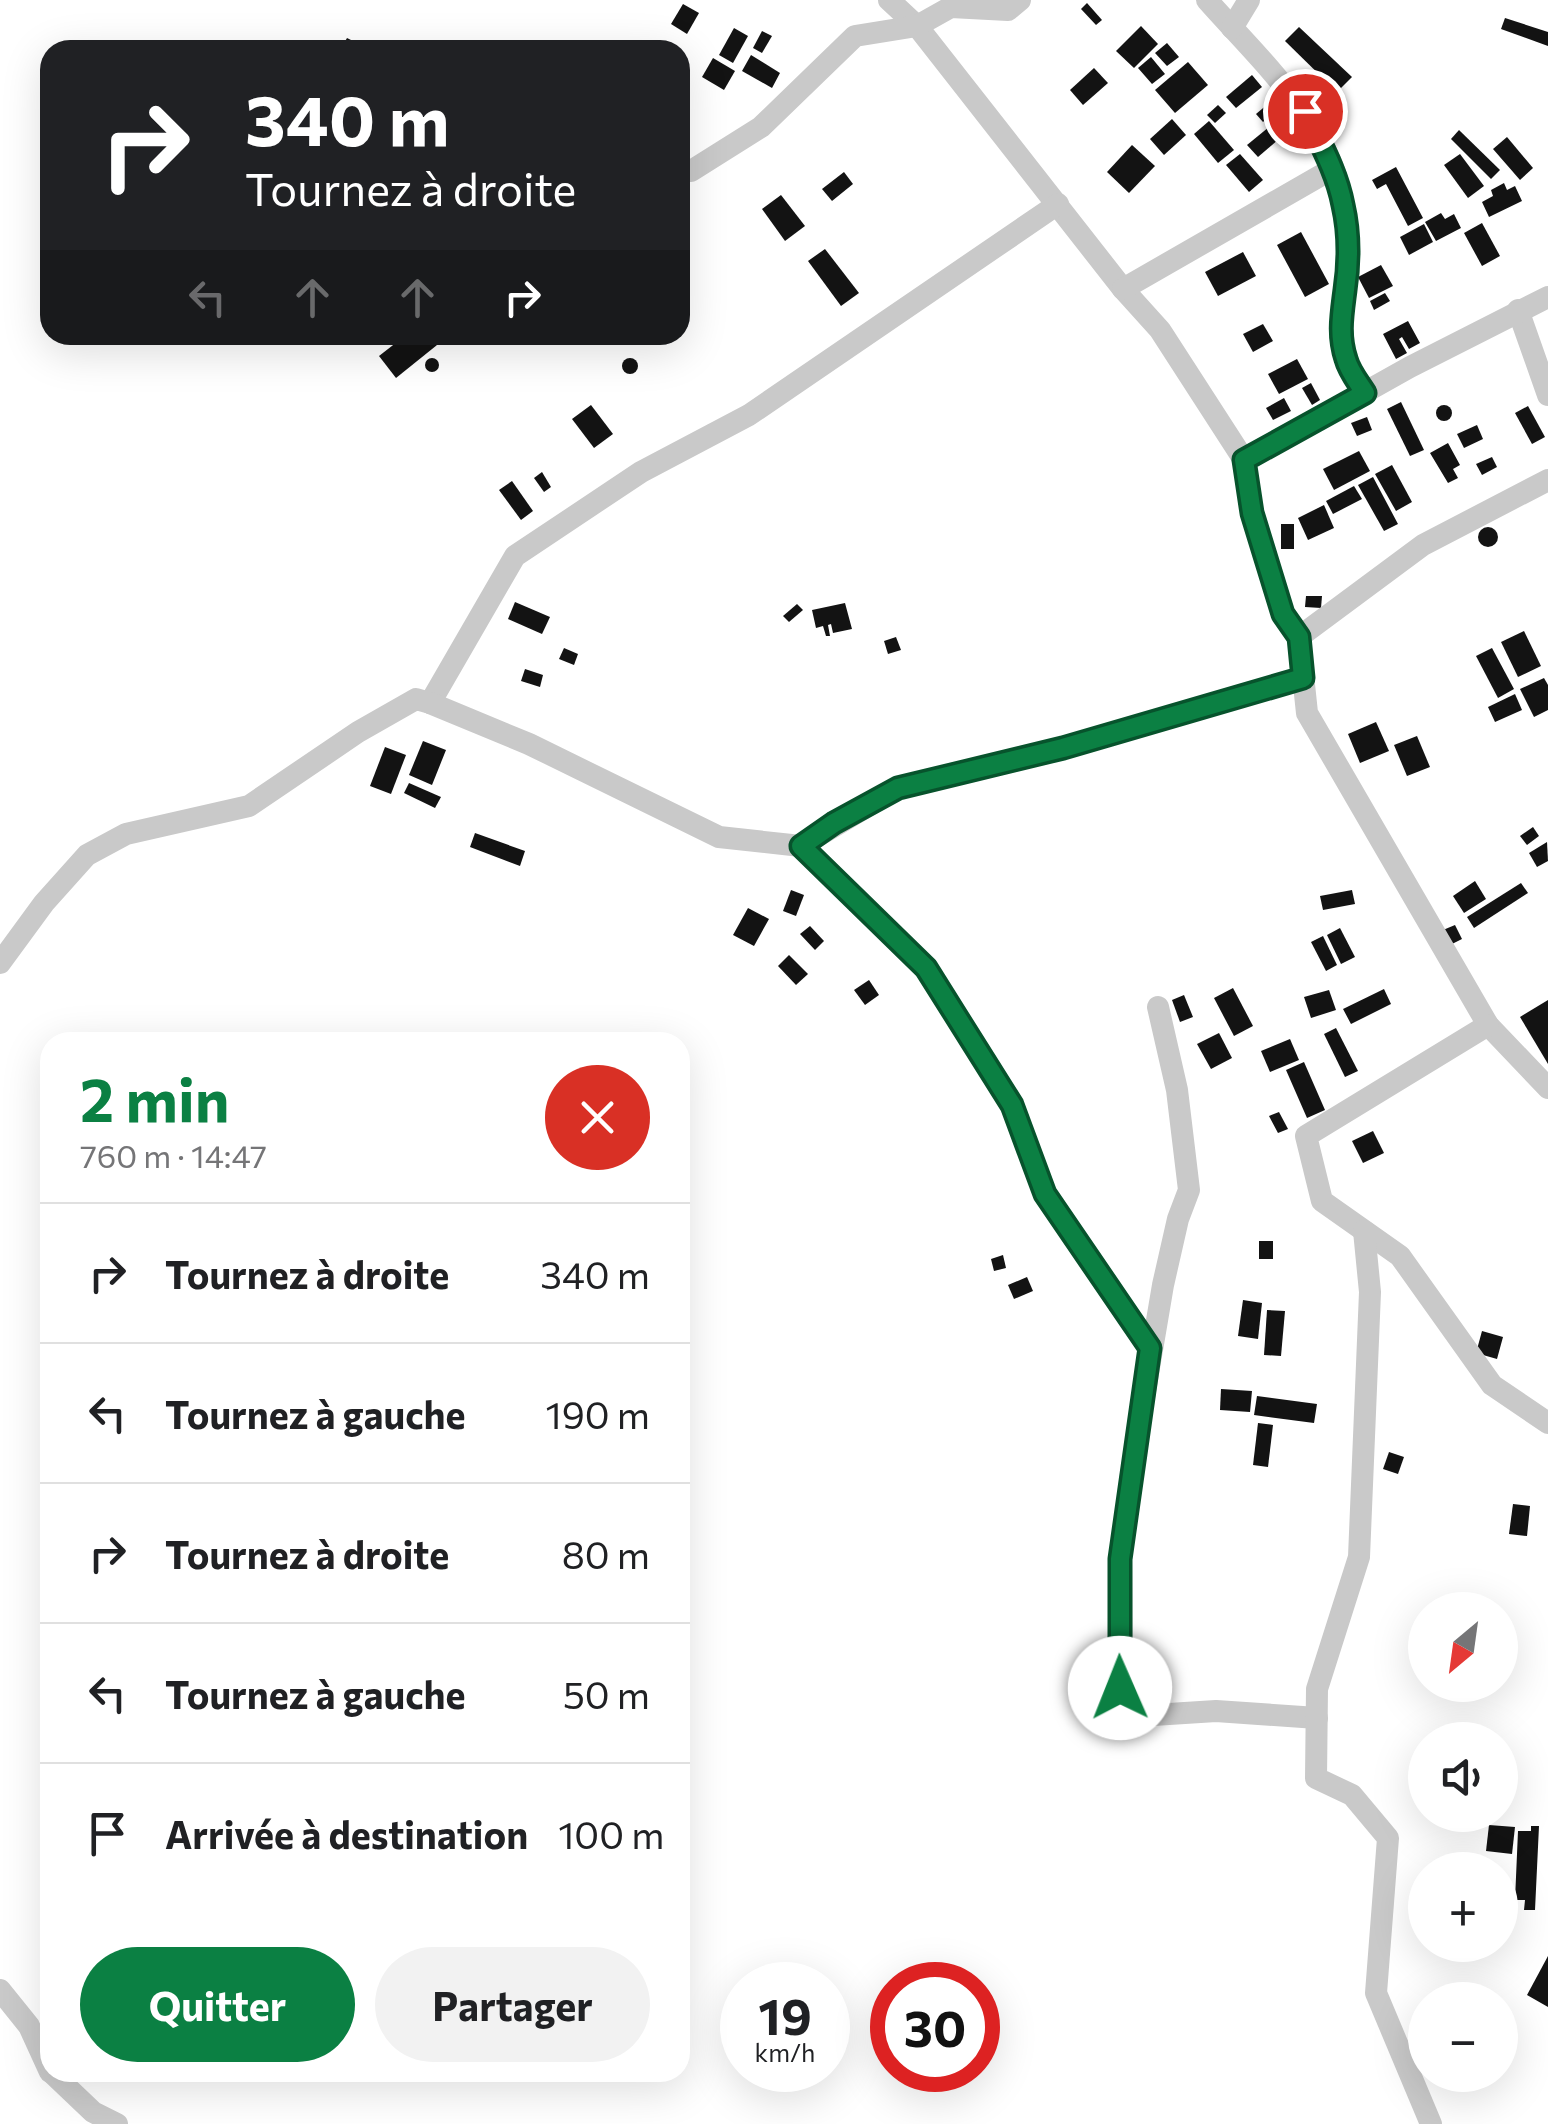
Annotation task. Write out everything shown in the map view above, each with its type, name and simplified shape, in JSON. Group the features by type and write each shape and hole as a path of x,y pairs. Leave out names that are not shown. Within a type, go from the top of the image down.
{"street":[{"path":"889,0 917,26 1123,289 1160,330 1244,460 1252,513 1283,614 1299,637 1307,713 1488,1025 1548,1088"},
{"path":"691,171 761,127 855,36 917,26 952,7 1008,10 1020,0"},
{"path":"1207,0 1305,111 1332,169 1343,204 1347,246 1340,315 1342,340 1346,361 1365,393"},
{"path":"1232,28 1249,0"},
{"path":"1123,289 1332,169"},
{"path":"430,702 515,556 641,472 749,416 1058,204"},
{"path":"1244,460 1548,297"},
{"path":"1518,310 1548,396"},
{"path":"1299,637 1423,544 1548,480"},
{"path":"801,846 898,788 1063,748 1303,678"},
{"path":"0,963 44,903 88,855 126,834 249,806 358,732 416,699 430,702 546,752 720,838 801,846 926,968 1012,1105 1045,1194 1150,1348"},
{"path":"1158,1007 1177,1090 1189,1190 1178,1220 1150,1348 1120,1559 1122,1716 1216,1711 1317,1718"},
{"path":"1488,1025 1306,1136 1322,1202 1400,1256 1492,1385 1548,1423"},
{"path":"1364,1232 1370,1292 1358,1557 1317,1688 1316,1778 1352,1795 1388,1838 1376,1993 1431,2124"},
{"path":"0,1990 28,2026 40,2051"},
{"path":"61,2082 94,2112 117,2124"}],"building":[{"path":"1087,3 1102,20 1096,25 1081,9"},
{"path":"683,4 699,13 687,34 671,24"},
{"path":"1505,18 1548,32 1548,46 1501,29"},
{"path":"1141,26 1158,44 1134,68 1116,51"},
{"path":"1299,27 1352,77 1337,92 1285,41"},
{"path":"734,28 748,36 733,63 719,55"},
{"path":"762,31 772,36 762,53 753,48"},
{"path":"1167,43 1179,57 1167,66 1155,53"},
{"path":"751,55 780,73 772,88 742,71"},
{"path":"1151,57 1165,74 1152,84 1138,68"},
{"path":"713,58 735,71 724,90 702,77"},
{"path":"1188,62 1208,85 1175,113 1155,90"},
{"path":"1094,68 1108,83 1083,105 1070,90"},
{"path":"1252,75 1262,87 1236,108 1226,97"},
{"path":"1275,98 1281,106 1263,122 1256,114"},
{"path":"1218,105 1226,113 1215,123 1207,115"},
{"path":"1172,119 1186,135 1164,155 1150,139"},
{"path":"1209,121 1234,150 1218,163 1194,134"},
{"path":"1269,127 1279,139 1258,157 1247,145"},
{"path":"1459,130 1500,170 1491,179 1451,139"},
{"path":"1507,137 1533,168 1520,180 1493,149"},
{"path":"1132,145 1155,166 1129,193 1107,172"},
{"path":"1240,154 1263,180 1249,192 1226,165"},
{"path":"1460,154 1484,186 1468,198 1444,165"},
{"path":"1396,167 1423,218 1408,226 1386,184 1377,189 1372,180"},
{"path":"844,172 853,184 832,201 822,189"},
{"path":"1504,183 1507,190 1515,186 1522,201 1489,217 1482,202 1493,196 1491,190"},
{"path":"781,195 805,226 785,241 762,209"},
{"path":"1441,213 1445,219 1454,214 1461,228 1436,241 1425,222"},
{"path":"1482,223 1500,256 1482,266 1464,233"},
{"path":"1424,224 1433,242 1409,255 1400,237"},
{"path":"1301,232 1329,284 1305,297 1277,245"},
{"path":"825,249 859,293 841,306 808,261"},
{"path":"1243,252 1256,276 1218,296 1205,272"},
{"path":"1381,265 1393,286 1369,298 1358,277"},
{"path":"1385,293 1390,301 1374,310 1370,301"},
{"path":"1408,321 1420,343 1409,349 1402,337 1399,339 1407,353 1396,359 1383,334"},
{"path":"1263,324 1273,341 1253,352 1243,334"},
{"path":"393,345 437,345 396,378 379,356"},
{"path":"432,358 439,365 432,372 425,365"},
{"path":"630,358 638,366 630,374 622,366"},
{"path":"1297,359 1308,379 1279,394 1268,374"},
{"path":"1311,383 1320,400 1312,405 1302,388"},
{"path":"1284,398 1291,411 1273,420 1266,408"},
{"path":"1401,402 1424,450 1410,456 1387,409"},
{"path":"591,405 613,434 594,448 572,419"},
{"path":"1444,405 1452,413 1444,421 1436,413"},
{"path":"1528,406 1545,437 1532,444 1515,413"},
{"path":"1367,417 1372,430 1357,436 1351,423"},
{"path":"1477,425 1483,439 1464,448 1457,434"},
{"path":"1448,443 1460,465 1453,469 1458,478 1448,483 1430,453"},
{"path":"1359,451 1370,471 1334,490 1323,469"},
{"path":"1492,457 1497,467 1482,475 1476,464"},
{"path":"1392,465 1412,502 1396,511 1375,474"},
{"path":"542,472 551,487 544,492 534,478"},
{"path":"1373,477 1398,524 1384,531 1358,485"},
{"path":"512,481 533,511 521,520 499,490"},
{"path":"1354,486 1362,499 1333,514 1326,501"},
{"path":"1324,505 1334,528 1308,540 1298,518"},
{"path":"1281,524 1294,524 1294,549 1281,549"},
{"path":"1488,527 1498,537 1488,547 1478,537"},
{"path":"1306,596 1322,596 1321,608 1305,607"},
{"path":"515,602 550,617 542,634 508,619"},
{"path":"845,603 852,629 833,633 831,624 830,636 826,636 823,626 816,628 812,610"},
{"path":"797,604 803,610 789,622 783,616"},
{"path":"1524,631 1541,666 1518,677 1501,642"},
{"path":"896,637 901,650 888,654 884,641"},
{"path":"564,648 578,654 574,665 559,659"},
{"path":"1492,648 1514,689 1498,698 1476,656"},
{"path":"525,669 543,675 540,687 521,681"},
{"path":"1544,678 1548,685 1548,710 1534,717 1520,689"},
{"path":"1515,694 1522,710 1495,722 1488,707"},
{"path":"1376,722 1389,751 1360,763 1348,734"},
{"path":"1417,736 1430,767 1407,776 1394,745"},
{"path":"423,741 446,750 432,785 409,775"},
{"path":"385,747 406,755 391,794 370,786"},
{"path":"409,783 441,797 435,808 404,793"},
{"path":"1533,827 1539,836 1527,845 1520,836"},
{"path":"475,833 525,851 520,866 470,847"},
{"path":"1547,842 1548,861 1537,867 1529,853"},
{"path":"1475,881 1486,899 1464,913 1453,896"},
{"path":"1521,883 1528,893 1474,928 1467,917"},
{"path":"791,890 804,895 796,916 783,911"},
{"path":"1352,890 1355,904 1323,910 1320,896"},
{"path":"748,908 769,919 754,946 733,935"},
{"path":"1455,925 1462,939 1450,945 1443,930"},
{"path":"810,926 824,941 815,950 800,934"},
{"path":"1340,928 1355,957 1341,964 1327,935"},
{"path":"1323,936 1337,965 1326,971 1311,942"},
{"path":"789,955 808,974 796,985 778,966"},
{"path":"869,980 879,995 865,1005 854,990"},
{"path":"1233,988 1253,1026 1234,1036 1214,998"},
{"path":"1384,989 1391,1004 1351,1024 1343,1009"},
{"path":"1329,990 1336,1010 1311,1018 1304,997"},
{"path":"1184,995 1193,1017 1180,1022 1172,1000"},
{"path":"1548,1000 1548,1064 1520,1017"},
{"path":"1336,1028 1358,1071 1345,1077 1324,1034"},
{"path":"1219,1033 1232,1058 1211,1069 1197,1044"},
{"path":"1290,1039 1299,1060 1270,1072 1261,1051"},
{"path":"1304,1062 1325,1110 1307,1118 1286,1070"},
{"path":"1279,1112 1288,1129 1278,1133 1269,1116"},
{"path":"1373,1131 1384,1153 1363,1163 1352,1141"},
{"path":"1259,1241 1273,1241 1273,1259 1259,1259"},
{"path":"1003,1255 1006,1268 994,1271 991,1259"},
{"path":"1027,1277 1033,1291 1014,1299 1008,1285"},
{"path":"1243,1300 1262,1303 1258,1339 1238,1336"},
{"path":"1267,1310 1285,1311 1281,1356 1264,1355"},
{"path":"1482,1331 1503,1337 1497,1359 1476,1353"},
{"path":"1221,1389 1252,1391 1250,1412 1220,1410"},
{"path":"1257,1396 1317,1404 1314,1423 1254,1415"},
{"path":"1258,1423 1273,1425 1268,1467 1253,1465"},
{"path":"1389,1452 1404,1457 1398,1474 1383,1469"},
{"path":"1513,1504 1530,1506 1527,1536 1509,1534"},
{"path":"1531,1826 1539,1826 1535,1910 1524,1910 1525,1900 1518,1900 1518,1831 1531,1831"},
{"path":"1488,1832 1514,1832 1512,1852 1486,1851"},
{"path":"1548,1956 1548,2007 1527,1995"}],"route":[{"path":"1120,1688 1120,1559 1150,1348 1045,1194 1012,1105 926,968 801,846 898,788 1063,748 1303,678 1299,637 1283,614 1252,513 1244,460 1365,393 1346,361 1342,340 1340,315 1347,246 1343,204 1332,169 1305,111"}]}
